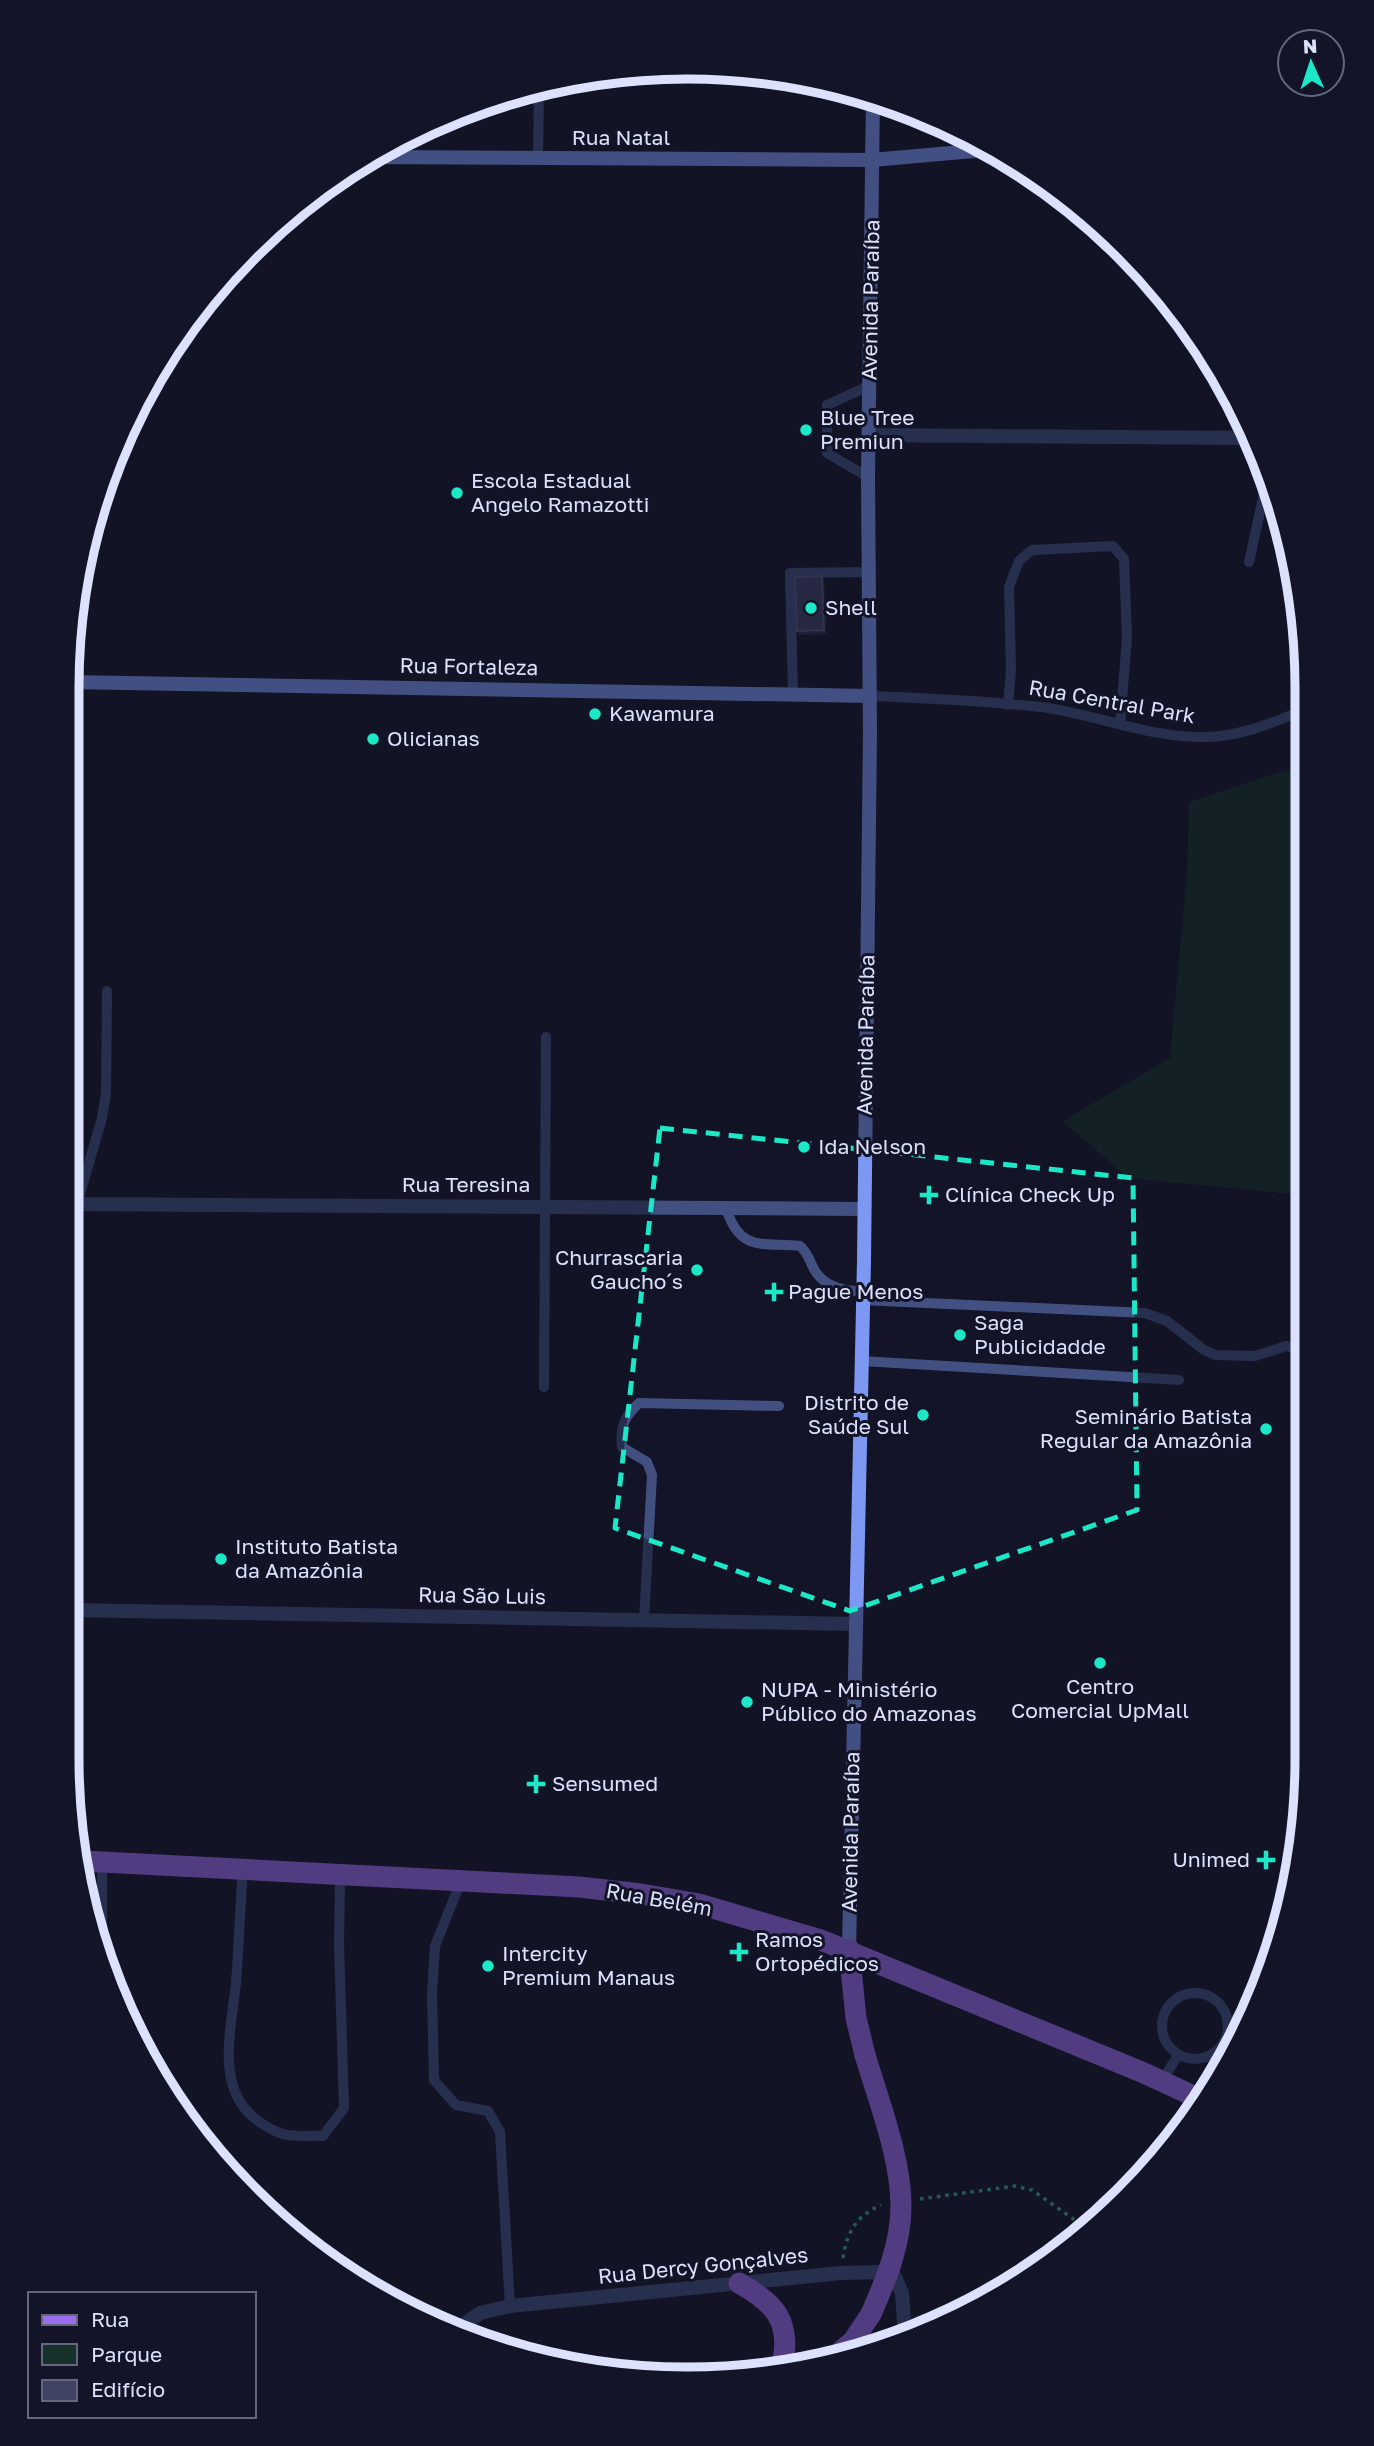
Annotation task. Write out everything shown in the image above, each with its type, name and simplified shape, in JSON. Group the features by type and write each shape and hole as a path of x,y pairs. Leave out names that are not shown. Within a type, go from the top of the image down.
{"main road":[{"name":"Avenida Paraíba","path":"848,2346 871,2314 886,2281 901,2207 897,2166 856,2018 849,1949 863,1296 873,108"},
{"name":"Rua Natal","path":"388,157 873,160 974,151"},
{"name":"Rua Fortaleza","path":"79,682 870,696"},
{"name":"Rua Belém","path":"92,1861 579,1886 699,1904 849,1949 1194,2096"},
{"path":"739,2283 762,2296 778,2312 785,2331 783,2359"}],"street":[{"path":"869,435 1242,438"},
{"name":"Rua Teresina","path":"79,1204 864,1209"},
{"name":"Rua São Luis","path":"79,1610 855,1624"},
{"name":"Rua Dercy Gonçalves","path":"464,2325 480,2313 510,2306 841,2273 881,2272 895,2277 901,2293 904,2327"}],"lane":[{"path":"538,158 539,97"},
{"path":"868,477 827,453 827,405 869,386"},
{"path":"1249,562 1264,494"},
{"path":"1008,705 1011,671 1009,587 1019,561 1032,550 1113,546 1124,559 1127,638 1120,724"},
{"path":"793,693 790,573 868,572"},
{"name":"Rua Central Park","path":"870,696 1070,711 1176,736 1207,737 1240,733 1295,713"},
{"path":"79,1184 102,1118 106,1093 107,991"},
{"path":"544,1387 546,1037"},
{"path":"726,1208 733,1223 748,1241 764,1245 800,1246 822,1279 863,1296 1145,1313 1167,1321 1204,1350 1215,1355 1255,1356 1286,1346 1295,1348"},
{"path":"862,1361 1180,1380"},
{"path":"644,1620 652,1475 647,1462 622,1447 621,1436 626,1415 639,1404 779,1406"},
{"path":"92,1861 96,1904"},
{"path":"243,1870 238,1961 227,2065 235,2094 255,2119 282,2134 323,2136 344,2108 339,1944 340,1875"},
{"path":"461,1881 435,1945 432,1994 434,2080 456,2105 488,2111 500,2133 510,2306"},
{"path":"1228,2032 1225,2012 1211,1997 1201,1993 1180,1996 1165,2010 1161,2030 1170,2049 1178,2055 1188,2059 1209,2056 1224,2042 1239,2014"},
{"path":"1162,2081 1178,2055"}],"path":[{"path":"908,2201 1015,2186 1032,2190 1079,2224"},
{"path":"841,2273 845,2242 852,2225 869,2210 881,2205"}],"highlighted area":[{"path":"660,1128 1133,1178 1137,1510 850,1611 615,1528"}],"green space":[{"path":"1295,768 1295,1194 1128,1178 1063,1121 1170,1058 1187,874 1189,802"}],"building":[{"name":"Shell","path":"822,576 824,630 797,631 795,577"}],"place":[{"name":"Blue Tree Premiun","path":"806,430"},
{"name":"Escola Estadual Angelo Ramazotti","path":"457,493"},
{"name":"Shell","path":"811,608"},
{"name":"Kawamura","path":"595,714"},
{"name":"Olicianas","path":"373,739"},
{"name":"Ida Nelson","path":"804,1147"},
{"name":"Clínica Check Up","path":"929,1195"},
{"name":"Churrascaria Gaucho´s","path":"697,1270"},
{"name":"Pague Menos","path":"774,1292"},
{"name":"Saga Publicidadde","path":"960,1335"},
{"name":"Distrito de Saúde Sul","path":"923,1415"},
{"name":"Seminário Batista Regular da Amazônia","path":"1266,1429"},
{"name":"Instituto Batista da Amazônia","path":"221,1559"},
{"name":"Centro Comercial UpMall","path":"1100,1663"},
{"name":"NUPA - Ministério Público do Amazonas","path":"747,1702"},
{"name":"Sensumed","path":"536,1784"},
{"name":"Unimed","path":"1266,1860"},
{"name":"Ramos Ortopédicos","path":"739,1952"},
{"name":"Intercity Premium Manaus","path":"488,1966"}]}
